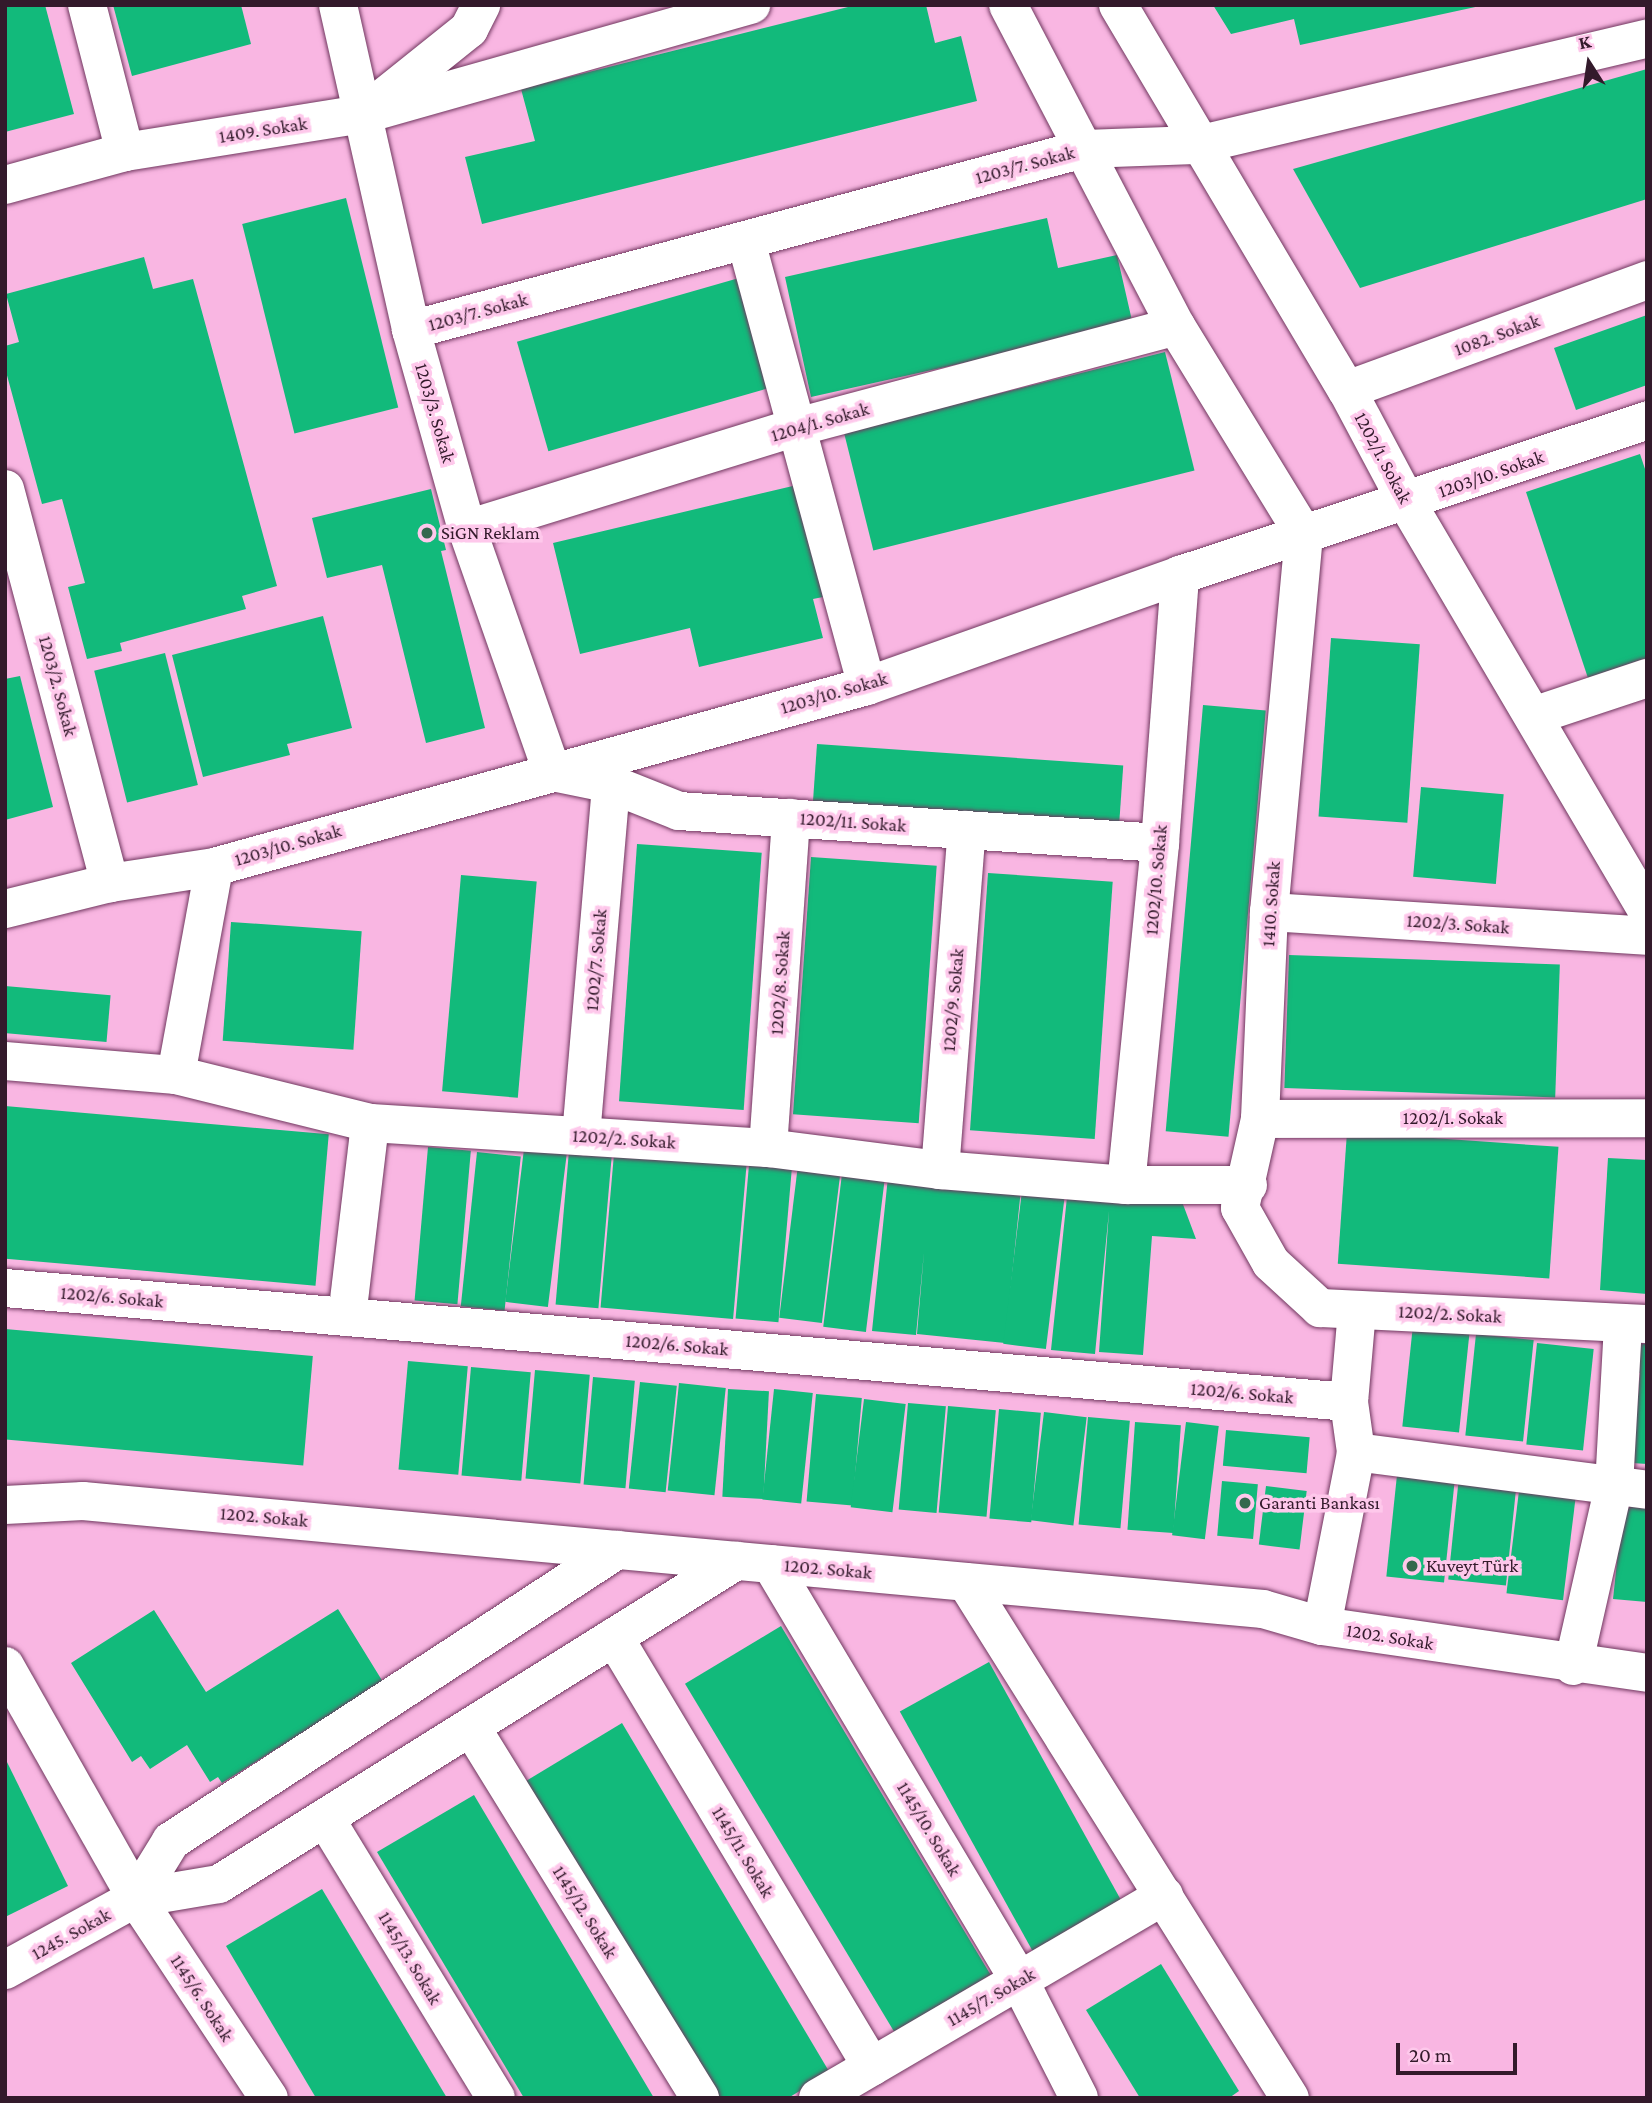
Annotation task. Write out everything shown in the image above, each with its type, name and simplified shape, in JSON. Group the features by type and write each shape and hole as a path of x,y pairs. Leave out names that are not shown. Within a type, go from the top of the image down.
{"street":[{"path":"87,5 125,152"},
{"name":"1203/3. Sokak","path":"338,5 411,330 467,529 552,772"},
{"name":"1409. Sokak","path":"5,185 125,152 363,114 469,29 481,5"},
{"path":"363,114 751,5"},
{"path":"1009,5 1177,326 1304,535"},
{"name":"1202/1. Sokak","path":"1118,5 1198,145 1347,390 1407,503 1645,910"},
{"name":"1203/7. Sokak","path":"411,330 1083,149 1198,145 1647,39"},
{"path":"746,241 867,685"},
{"name":"1082. Sokak","path":"1347,390 1647,280"},
{"name":"1204/1. Sokak","path":"467,529 797,427 1177,326"},
{"name":"1203/10. Sokak","path":"5,909 110,883 214,867 867,685 1180,575 1407,503 1647,421"},
{"name":"1203/2. Sokak","path":"5,489 110,883"},
{"name":"1410. Sokak","path":"1271,1263 1240,1208 1248,1185 1260,1119 1269,912 1304,535"},
{"name":"1202/10. Sokak","path":"1126,1185 1160,843 1180,575"},
{"path":"1533,716 1647,678"},
{"name":"1202/11. Sokak","path":"552,772 611,784 679,811 1160,843"},
{"name":"1202/7. Sokak","path":"581,1136 611,784"},
{"name":"1202/8. Sokak","path":"768,1148 791,818"},
{"name":"1202/9. Sokak","path":"940,1170 967,830"},
{"path":"176,1075 214,867"},
{"name":"1202/3. Sokak","path":"1269,912 1645,910"},
{"name":"1202/2. Sokak","path":"5,1061 176,1075 370,1123 768,1148 940,1170 1126,1185 1248,1185"},
{"name":"1202/1. Sokak","path":"1260,1119 1647,1118"},
{"path":"347,1317 370,1123"},
{"name":"1202/2. Sokak","path":"1271,1263 1320,1308 1635,1324"},
{"name":"1202/6. Sokak","path":"5,1288 1349,1402"},
{"path":"1322,1626 1356,1452 1349,1402 1357,1310"},
{"path":"1573,1666 1630,1488 1635,1324"},
{"path":"1356,1452 1630,1488"},
{"name":"1202. Sokak","path":"5,1504 83,1501 1264,1609 1322,1626 1573,1666 1647,1673"},
{"path":"136,1898 171,1841 617,1550"},
{"path":"136,1898 219,1884 614,1637 754,1562"},
{"name":"1145/10. Sokak","path":"754,1562 1019,1980 1079,2098"},
{"path":"966,1582 1164,1896 1277,2093"},
{"name":"1145/11. Sokak","path":"614,1637 872,2067"},
{"name":"1145/6. Sokak","path":"5,1666 136,1898 268,2098"},
{"name":"1145/12. Sokak","path":"471,1727 700,2098"},
{"name":"1145/13. Sokak","path":"325,1818 496,2098"},
{"name":"1145/7. Sokak","path":"818,2098 1164,1896"},
{"name":"1245. Sokak","path":"5,1970 136,1898"}],"building":[{"path":"5,5 45,5 74,114 5,132"},
{"path":"113,5 241,5 251,44 132,76"},
{"path":"856,5 926,5 935,43 961,36 977,101 482,224 465,157 535,141 521,89"},
{"path":"1213,5 1480,6 1300,45 1294,19 1231,34"},
{"path":"1647,69 1647,199 1360,288 1293,169"},
{"path":"346,198 398,408 294,433 242,224"},
{"path":"1047,218 1058,268 1117,255 1133,325 811,397 785,277"},
{"path":"144,257 153,289 193,279 277,586 242,596 246,609 120,643 122,651 87,659 68,587 85,583 62,499 42,504 5,368 5,346 19,342 6,294"},
{"path":"739,278 770,388 548,451 517,342"},
{"path":"1647,315 1647,385 1576,410 1554,348"},
{"path":"1165,352 1195,470 873,550 844,432"},
{"path":"1640,454 1647,475 1647,658 1588,678 1526,492"},
{"path":"797,485 823,597 813,599 823,638 699,667 690,628 580,654 553,543"},
{"path":"431,489 446,550 441,551 485,728 426,743 382,565 327,578 312,518"},
{"path":"323,616 352,728 287,744 290,755 203,777 172,655"},
{"path":"1331,638 1420,644 1407,823 1319,817"},
{"path":"165,653 198,785 127,803 94,671"},
{"path":"20,676 53,807 5,820 5,679"},
{"path":"1203,705 1266,710 1228,1137 1166,1131"},
{"path":"817,744 1123,765 1119,830 812,809"},
{"path":"1421,787 1504,794 1496,884 1413,877"},
{"path":"637,844 762,853 744,1110 619,1101"},
{"path":"811,857 937,866 919,1123 793,1114"},
{"path":"988,873 1113,882 1095,1139 970,1130"},
{"path":"461,875 537,882 518,1098 442,1091"},
{"path":"231,922 362,931 353,1050 223,1041"},
{"path":"1289,955 1560,964 1555,1097 1284,1088"},
{"path":"5,986 111,995 107,1042 5,1033"},
{"path":"5,1106 329,1134 316,1286 5,1259"},
{"path":"1347,1132 1558,1147 1549,1278 1338,1264"},
{"path":"428,1147 471,1151 457,1304 415,1300"},
{"path":"524,1149 567,1154 548,1307 505,1302"},
{"path":"569,1151 612,1155 598,1308 556,1304"},
{"path":"477,1152 521,1157 505,1311 461,1306"},
{"path":"614,1154 746,1166 733,1319 601,1307"},
{"path":"1608,1158 1647,1160 1647,1294 1600,1290"},
{"path":"749,1165 792,1169 778,1322 736,1318"},
{"path":"798,1165 841,1170 822,1323 779,1318"},
{"path":"842,1174 885,1179 866,1332 823,1327"},
{"path":"888,1177 1021,1189 1005,1343 917,1334 924,1252 916,1335 872,1331"},
{"path":"1022,1191 1065,1196 1046,1349 1003,1344"},
{"path":"1067,1197 1181,1199 1196,1239 1152,1236 1143,1355 1099,1352 1109,1211 1095,1354 1051,1350"},
{"path":"1413,1325 1470,1331 1459,1432 1402,1426"},
{"path":"5,1329 313,1356 303,1466 5,1439"},
{"path":"1476,1334 1534,1340 1523,1442 1465,1435"},
{"path":"1537,1343 1594,1349 1583,1450 1526,1444"},
{"path":"1635,1343 1647,1344 1647,1464 1632,1463 1640,1373 1632,1373"},
{"path":"408,1361 468,1366 458,1475 399,1470"},
{"path":"471,1367 531,1372 521,1481 462,1476"},
{"path":"535,1370 590,1375 580,1483 526,1479"},
{"path":"593,1377 635,1381 625,1488 584,1485"},
{"path":"640,1382 677,1386 666,1492 629,1488"},
{"path":"679,1383 726,1388 714,1495 668,1490"},
{"path":"728,1389 769,1391 763,1499 722,1497"},
{"path":"774,1389 813,1393 801,1503 762,1499"},
{"path":"816,1394 862,1398 852,1506 807,1502"},
{"path":"864,1399 906,1404 892,1512 851,1507"},
{"path":"908,1403 946,1406 937,1513 899,1510"},
{"path":"948,1406 996,1410 986,1517 939,1513"},
{"path":"999,1409 1041,1413 1031,1522 989,1519"},
{"path":"1044,1412 1087,1417 1073,1525 1031,1520"},
{"path":"1088,1417 1130,1421 1120,1528 1079,1525"},
{"path":"1135,1422 1181,1425 1173,1533 1127,1530"},
{"path":"1186,1422 1219,1426 1205,1539 1172,1535"},
{"path":"1226,1430 1310,1437 1307,1473 1223,1466"},
{"path":"1397,1475 1455,1481 1444,1583 1386,1576"},
{"path":"1459,1477 1517,1483 1506,1585 1448,1579"},
{"path":"1222,1481 1258,1484 1253,1539 1217,1536"},
{"path":"1266,1486 1307,1491 1300,1550 1259,1545"},
{"path":"1519,1491 1576,1498 1563,1600 1506,1593"},
{"path":"1624,1497 1647,1500 1647,1602 1613,1599"},
{"path":"338,1609 383,1682 222,1783 218,1777 210,1782 187,1745 150,1769 141,1756 132,1762 71,1663 154,1610 206,1692"},
{"path":"781,1626 991,1975 895,2033 685,1684"},
{"path":"989,1662 1122,1903 1033,1952 900,1711"},
{"path":"622,1723 830,2073 788,2098 715,2098 526,1781"},
{"path":"5,1758 68,1886 5,1917"},
{"path":"474,1795 654,2098 524,2098 377,1852"},
{"path":"322,1889 447,2098 316,2098 226,1946"},
{"path":"1161,1964 1239,2091 1229,2098 1140,2098 1086,2010"}],"place":[{"name":"SiGN Reklam","path":"427,533"},
{"name":"Garanti Bankası","path":"1245,1503"},
{"name":"Kuveyt Türk","path":"1412,1566"}]}
